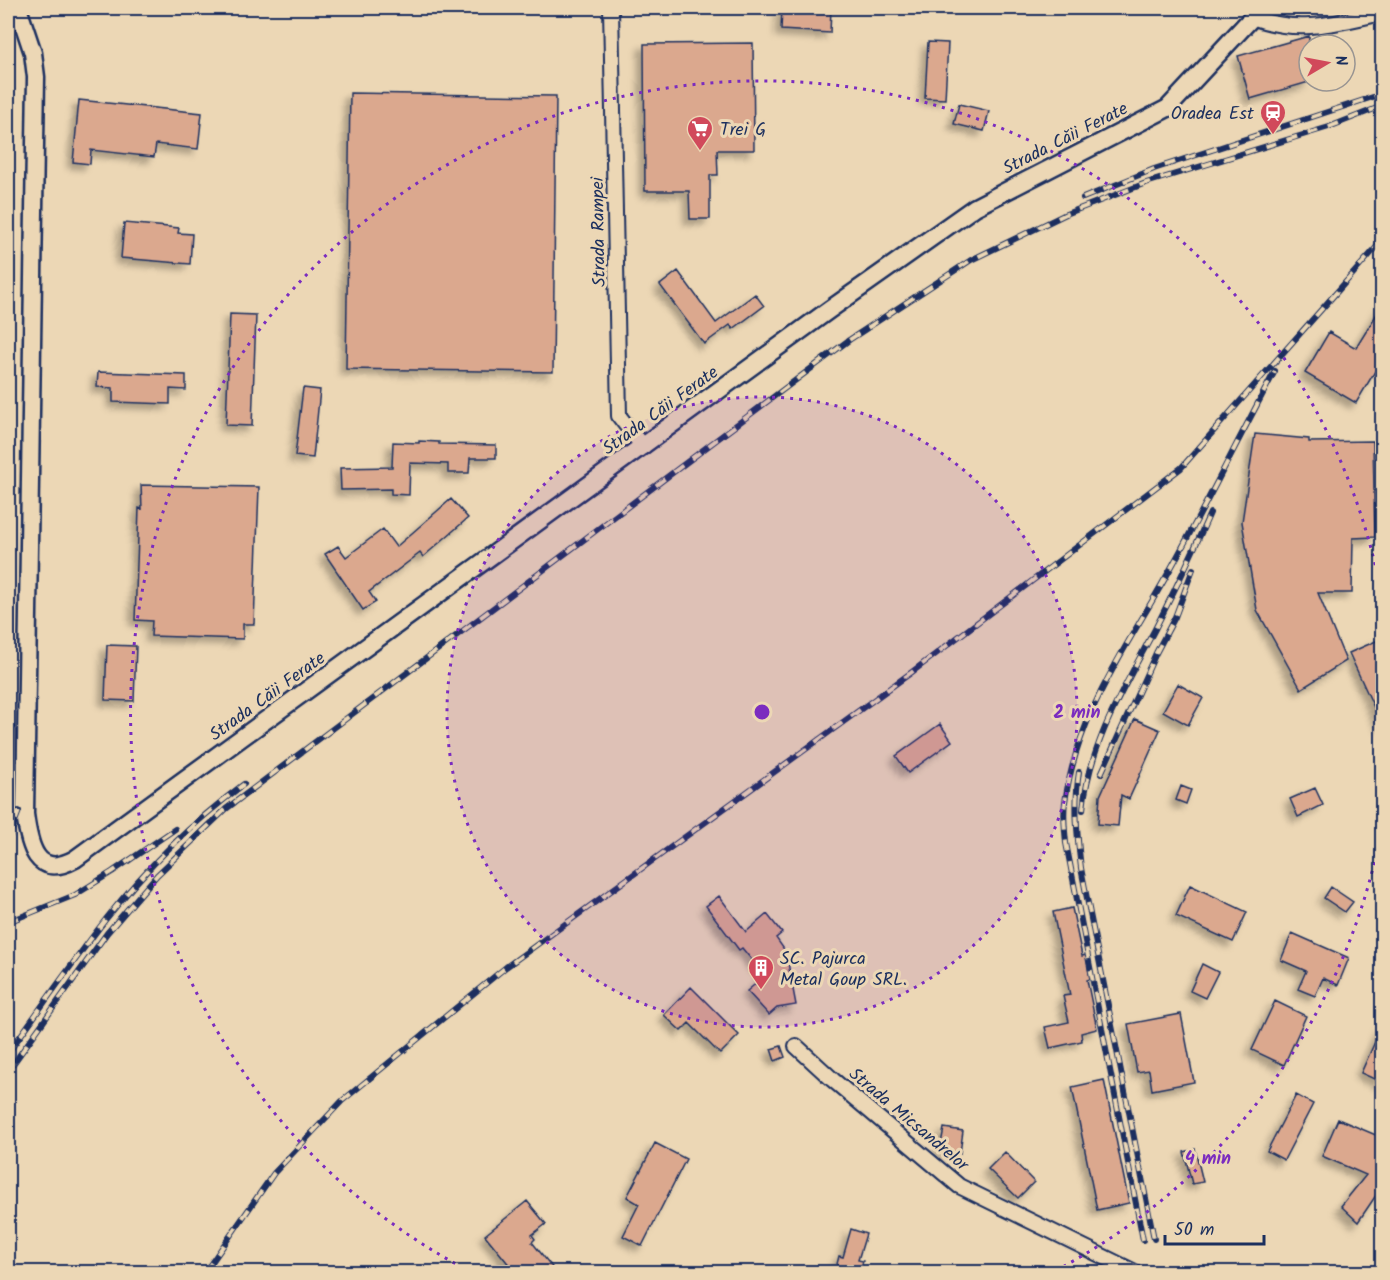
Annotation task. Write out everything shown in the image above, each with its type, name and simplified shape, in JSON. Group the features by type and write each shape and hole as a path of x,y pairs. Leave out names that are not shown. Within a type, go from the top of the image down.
{"street":[{"name":"Strada Căii Ferate","path":"18,8 33,53 36,77 26,814 29,842 34,855 55,866 68,862 82,853 829,310 975,207 1168,108 1257,12"},
{"name":"Strada Rampei","path":"611,8 619,416 643,447"},
{"path":"1257,12 1269,24 1314,28 1383,13"},
{"name":"Strada Micsandrelor","path":"796,1046 959,1186 1135,1272"}],"building":[{"path":"782,8 831,8 830,33 781,30"},
{"path":"1297,39 1297,85 1250,99 1238,56"},
{"path":"928,42 948,43 945,99 925,98"},
{"path":"753,43 754,150 717,150 718,175 710,175 710,219 690,219 689,191 645,191 644,44"},
{"path":"350,93 556,96 553,372 346,369"},
{"path":"79,100 202,113 198,149 156,144 154,157 91,150 90,164 73,162"},
{"path":"959,104 989,111 984,131 954,124"},
{"path":"124,223 179,228 178,233 192,234 190,264 121,258"},
{"path":"678,271 716,323 755,294 764,306 733,329 730,325 704,344 660,285"},
{"path":"1383,304 1383,358 1356,403 1305,373 1329,332 1356,348"},
{"path":"230,314 256,315 252,426 226,425"},
{"path":"98,372 186,375 186,390 170,389 170,404 113,402 113,388 97,387"},
{"path":"303,388 320,390 313,458 295,456"},
{"path":"1255,434 1309,439 1309,442 1373,441 1375,537 1353,538 1352,593 1318,593 1346,661 1301,689 1257,610 1242,522"},
{"path":"419,441 439,442 439,444 496,445 496,458 470,458 469,473 448,473 448,464 410,463 409,495 391,494 391,489 341,490 340,468 392,467 393,442 419,443"},
{"path":"141,485 259,487 254,624 243,624 243,639 151,636 152,621 135,620 139,508 142,509"},
{"path":"451,499 468,518 423,557 420,553 369,592 376,602 363,610 325,554 338,546 346,557 383,529 396,547"},
{"path":"1383,638 1383,727 1349,653"},
{"path":"107,645 136,646 134,701 105,700"},
{"path":"1178,684 1203,698 1188,725 1163,711"},
{"path":"1135,719 1160,730 1129,799 1121,795 1118,826 1098,824 1100,796"},
{"path":"940,724 952,741 908,773 896,756"},
{"path":"1181,786 1191,790 1186,804 1176,800"},
{"path":"1315,788 1323,805 1298,817 1290,799"},
{"path":"1190,885 1247,912 1233,942 1176,916"},
{"path":"1331,887 1353,902 1345,912 1324,898"},
{"path":"719,896 746,932 767,914 782,933 776,938 786,952 796,1005 777,1008 769,1015 747,991 765,976 742,948 739,950 706,906"},
{"path":"1072,908 1082,956 1086,955 1090,979 1087,980 1097,1029 1081,1033 1082,1041 1050,1048 1045,1027 1069,1022 1063,996 1070,995 1053,912"},
{"path":"1292,933 1349,958 1338,985 1323,978 1315,996 1298,989 1306,971 1281,960"},
{"path":"1202,964 1218,972 1205,998 1190,991"},
{"path":"691,987 739,1035 720,1054 689,1023 681,1031 664,1015"},
{"path":"1275,1001 1306,1016 1284,1065 1252,1050"},
{"path":"1181,1014 1194,1082 1152,1090 1149,1070 1137,1072 1128,1024"},
{"path":"1383,1024 1383,1083 1361,1073"},
{"path":"781,1046 785,1057 775,1061 771,1049"},
{"path":"1104,1080 1129,1203 1097,1210 1072,1087"},
{"path":"1296,1095 1313,1104 1284,1160 1267,1151"},
{"path":"1338,1119 1383,1138 1383,1185 1358,1222 1341,1206 1366,1175 1322,1156"},
{"path":"944,1128 963,1131 960,1153 940,1149"},
{"path":"655,1143 686,1159 642,1246 623,1236 639,1204 627,1197"},
{"path":"1195,1149 1203,1182 1192,1184 1184,1152"},
{"path":"1005,1152 1034,1182 1018,1198 988,1169"},
{"path":"527,1201 546,1224 532,1235 535,1239 532,1242 552,1267 545,1272 515,1272 485,1235"},
{"path":"851,1229 866,1234 858,1260 863,1261 860,1272 835,1272 839,1256 843,1257"}],"railway":[{"path":"1083,198 1154,169 1382,94"},
{"path":"8,1071 107,933 157,875 226,809 849,340 971,260 1066,214 1146,183 1329,127 1382,106"},
{"path":"205,1272 274,1173 342,1101 506,967 912,672 1181,468 1382,241"},
{"path":"1143,1240 1066,843 1065,802 1081,738 1107,680 1184,544 1275,371"},
{"path":"1083,810 1093,762 1110,716 1170,600 1210,513"},
{"path":"1101,774 1156,653 1175,617 1193,569"},
{"path":"1079,772 1077,820 1081,868 1154,1239"},
{"path":"8,1053 121,900 188,830 244,784"},
{"path":"8,840 19,811"},
{"path":"8,922 75,895 175,829"}],"place":[{"name":"Oradea Est","path":"1273,136"},
{"name":"Trei G","path":"700,152"},
{"name":"SC. Pajurca Metal Goup SRL.","path":"761,991"}]}
